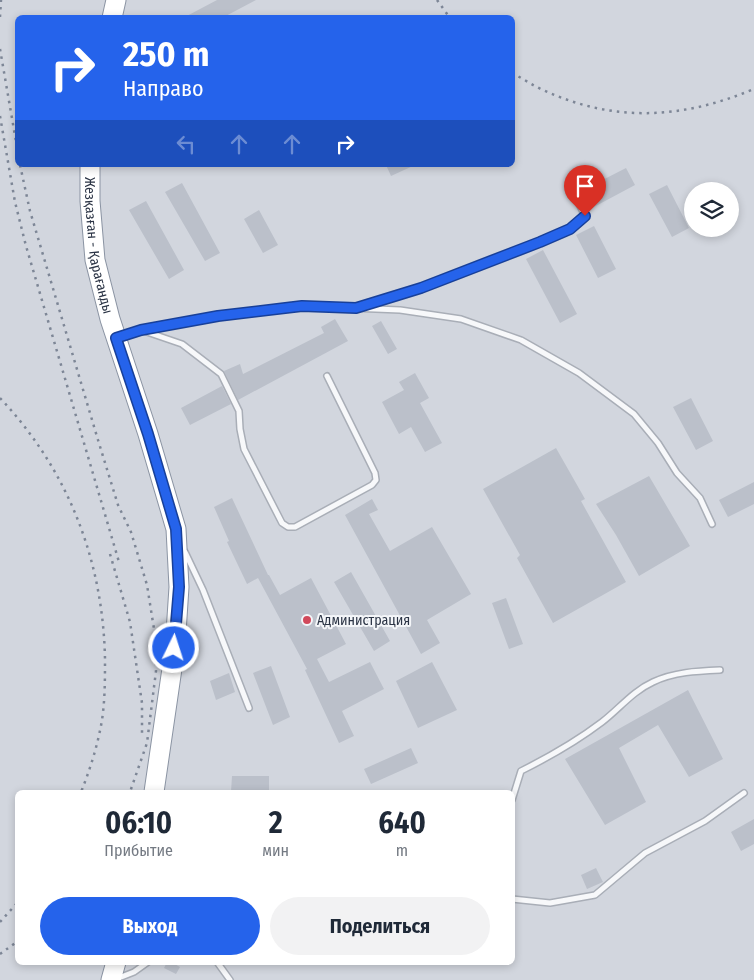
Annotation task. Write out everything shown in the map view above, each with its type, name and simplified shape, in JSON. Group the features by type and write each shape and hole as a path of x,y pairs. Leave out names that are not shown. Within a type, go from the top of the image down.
{"highway":[{"path":"113,15 116,0"},
{"name":"Жезқазған - Қарағанды","path":"90,167 90,201 96,260 110,319 148,434 176,533 179,587 174,648 154,790"},
{"path":"112,980 115,965"}],"lane":[{"path":"356,308 421,288 570,229 585,216 574,194"},
{"path":"116,338 141,330 218,316 302,306 400,310 461,319 521,340 579,373 634,414 658,443 677,473 700,498 712,524"},
{"path":"141,330 182,344 221,374 239,411 244,449 282,523 288,527 295,526 338,504 372,485 376,480 375,473 328,376"},
{"path":"176,533 203,590 250,708"},
{"path":"515,790 521,771 552,755 601,722 640,690 653,682 682,672 720,670"},
{"path":"515,899 550,903 595,895 645,853 705,822 744,793"},
{"path":"112,980 134,972 144,965"},
{"path":"219,965 230,980"}],"shaded area":[{"path":"0,0 754,0 754,980 0,980"}],"building":[{"path":"217,0 256,0 228,15 189,15"},
{"path":"387,167 411,167 391,176"},
{"path":"626,168 635,185 592,208 583,190"},
{"path":"182,183 220,253 205,261 165,192"},
{"path":"667,185 684,218 684,231 672,237 649,194"},
{"path":"146,201 184,270 169,279 129,210"},
{"path":"259,210 278,245 263,253 244,219"},
{"path":"594,226 616,269 598,278 576,235"},
{"path":"543,250 577,314 560,323 526,259"},
{"path":"335,319 348,341 238,400 224,371 240,364 243,374 324,333 321,327"},
{"path":"381,321 397,349 388,354 372,326"},
{"path":"415,373 429,398 420,403 442,443 425,452 411,427 399,434 382,402 404,390 399,382"},
{"path":"222,386 231,404 190,425 181,408"},
{"path":"691,398 713,441 696,450 673,407"},
{"path":"556,448 585,499 581,501 626,582 553,623 517,558 520,555 483,489"},
{"path":"649,476 690,546 639,576 596,504"},
{"path":"754,482 754,504 728,517 719,500"},
{"path":"232,498 268,575 280,595 311,578 346,644 317,659 329,682 370,662 384,689 342,711 354,736 339,743 305,670 307,669 258,578 247,584 227,542 229,541 214,507"},
{"path":"372,499 378,510 369,514 390,551 432,527 471,594 427,620 440,643 421,654 345,515"},
{"path":"351,572 390,641 374,651 334,582"},
{"path":"506,598 523,644 509,649 492,603"},
{"path":"432,662 457,710 418,728 396,681"},
{"path":"271,666 290,717 273,725 253,673"},
{"path":"229,673 235,692 216,700 210,681"},
{"path":"688,690 723,759 689,777 658,725 619,748 646,802 605,825 565,759"},
{"path":"411,748 418,763 371,784 364,769"},
{"path":"232,776 269,776 269,790 231,790"},
{"path":"754,819 754,844 741,851 731,832"},
{"path":"596,868 603,882 587,889 581,875"},
{"path":"166,965 180,967 176,974 164,968"}],"railway":[{"path":"0,17 1,0"},
{"path":"437,0 448,15"},
{"path":"0,49 15,136"},
{"path":"515,75 543,90 570,101 622,112 649,113 675,111 727,99 754,89"},
{"path":"0,116 15,202 26,246 119,562"},
{"path":"20,167 30,211 98,440 118,505 131,532 147,585 154,629 156,671 147,743 131,790"},
{"path":"0,398 45,455 63,486 89,552 97,587 103,622 105,659 104,705 96,748 82,790"},
{"path":"110,554 130,622 142,703 142,735"},
{"path":"0,922 15,905"},
{"path":"0,954 15,943"}],"place":[{"name":"Администрация","path":"307,620"}],"route":[{"path":"174,648 179,587 176,529 148,434 116,338 141,330 218,316 302,306 356,308 421,288 540,242 570,229 585,216"}]}
